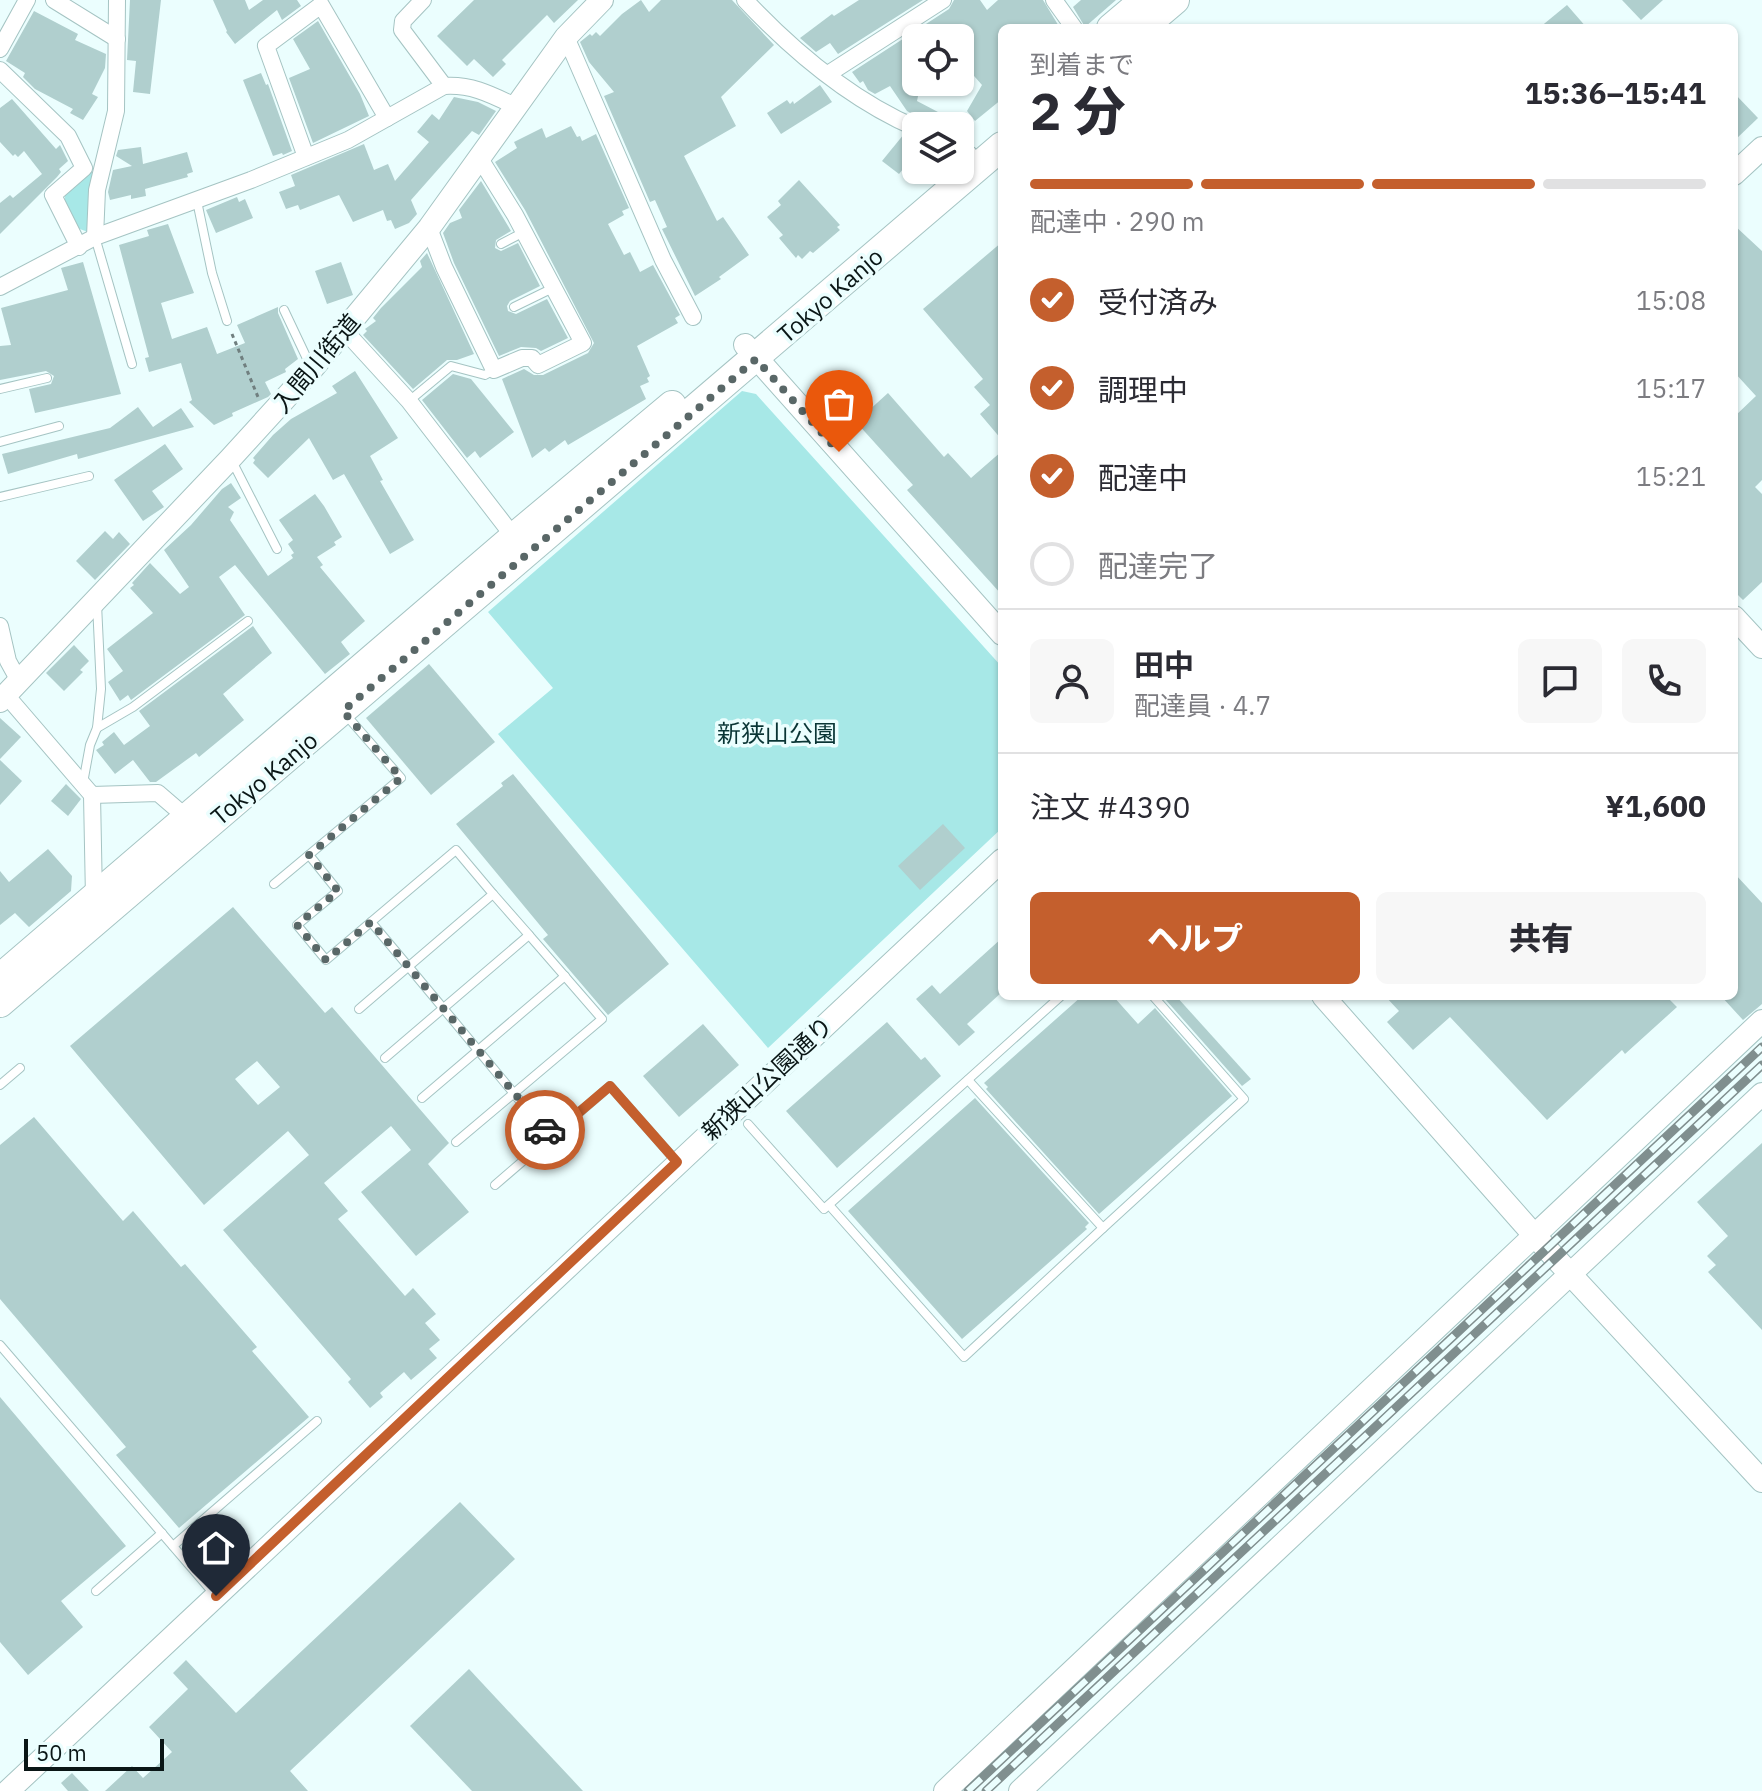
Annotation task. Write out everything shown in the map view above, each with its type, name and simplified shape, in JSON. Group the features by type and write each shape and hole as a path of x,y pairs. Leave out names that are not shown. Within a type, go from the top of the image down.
{"highway":[{"path":"1116,24 1144,0"},
{"path":"1147,24 1175,0"},
{"name":"Tokyo Kanjo","path":"974,147 998,127"},
{"name":"Tokyo Kanjo","path":"0,978 514,537 750,352 998,149"},
{"name":"Tokyo Kanjo","path":"0,1003 343,711 750,352 933,184"}],"street":[{"path":"0,49 27,0"},
{"path":"54,0 117,39"},
{"path":"95,237 97,190 116,111 117,0"},
{"path":"423,0 403,21 402,30 444,86"},
{"name":"入間川街道","path":"8,693 312,369 429,228 566,37 602,0"},
{"path":"745,0 794,50 883,112 902,121"},
{"path":"828,74 943,0"},
{"path":"1054,0 1071,24"},
{"path":"306,157 266,46 325,3 387,118"},
{"path":"566,37 663,260 693,317"},
{"path":"0,70 68,136 84,168 53,195 79,247"},
{"path":"0,287 95,237 197,201 348,140 444,86 477,88 517,107"},
{"path":"1738,170 1762,148"},
{"path":"429,228 444,267 494,370 522,358 532,358 538,365 583,343 524,232 479,157"},
{"path":"344,330 409,401 514,537"},
{"path":"750,352 998,630"},
{"path":"1738,621 1762,647"},
{"path":"0,626 8,661 8,693 88,789 94,898"},
{"path":"88,789 158,793 187,818"},
{"name":"新狭山公園通り","path":"8,1791 998,864"},
{"path":"1327,1000 1534,1235 1762,1481"},
{"path":"945,1791 1762,1021"},
{"path":"1020,1791 1762,1094"}],"lane":[{"path":"197,201 212,273 227,321"},
{"path":"501,244 524,232"},
{"path":"95,237 132,364"},
{"path":"514,307 553,288"},
{"path":"284,310 312,369"},
{"path":"409,401 451,366 485,375 494,370"},
{"path":"0,389 47,378"},
{"path":"0,442 59,426"},
{"path":"230,459 277,549"},
{"path":"0,497 89,476"},
{"path":"88,789 90,745 97,728 101,689 97,600"},
{"path":"97,728 133,707 248,621"},
{"path":"274,884 401,778 343,711"},
{"path":"309,855 338,891 297,925 326,960 456,850 602,1019 456,1142"},
{"path":"359,1009 493,894"},
{"path":"371,922 550,1137"},
{"path":"385,1058 529,935"},
{"path":"422,1098 565,976"},
{"path":"748,1124 824,1209 1057,1000"},
{"path":"829,1205 964,1357 1244,1099 1157,1000"},
{"path":"0,1085 20,1068"},
{"path":"968,1080 1103,1228"},
{"path":"495,1185 610,1086 677,1162"},
{"path":"0,1345 216,1596"},
{"path":"173,1546 317,1421"},
{"path":"96,1591 162,1533"}],"path":[{"path":"227,321 268,419"}],"green space":[{"path":"91,172 91,233 77,228 65,202 65,192"},
{"name":"新狭山公園","path":"742,391 756,394 998,663 998,832 768,1048 498,734 553,688 488,612"}],"building":[{"path":"130,0 161,0 150,94 133,92 136,61 127,60"},
{"path":"213,0 245,0 249,10 263,0 297,0 301,6 282,20 277,10 235,44 226,32"},
{"path":"474,0 578,0 554,23 547,15 502,60 506,64 493,77 474,59 467,66 437,36"},
{"path":"641,0 649,12 661,0 732,0 774,45 721,97 736,126 684,156 717,221 723,217 749,255 695,296 662,229 667,227 655,200 650,202 604,96 614,92 589,62 580,42 596,32 600,36"},
{"path":"859,0 923,0 838,54 830,43 816,52 800,38 832,14 834,16"},
{"path":"954,0 980,0 987,10 998,0 1043,0 1058,24 998,24 998,102 975,121 974,112 967,111 982,85 974,76 974,24 926,24 949,9"},
{"path":"1081,0 1116,0 1088,24 1083,24 1073,7"},
{"path":"1622,0 1663,0 1641,20"},
{"path":"1567,5 1584,24 1544,24"},
{"path":"34,11 78,34 75,40 106,54 105,68 92,94 98,97 83,120 70,113 73,109 35,89 23,77 25,73 6,61"},
{"path":"318,21 360,94 369,116 313,143 289,78 310,69 293,39"},
{"path":"902,40 902,96 918,96 917,101 938,112 909,112 890,86 875,94 868,90 863,81 860,83 852,72"},
{"path":"261,73 268,84 292,151 283,155 273,156 243,80"},
{"path":"820,85 832,102 781,134 767,113 787,100 794,104"},
{"path":"454,97 478,102 496,111 479,135 472,131 411,200 417,214 409,223 395,229 391,220 387,221 383,210 353,222 339,195 300,210 298,205 286,209 279,192 295,186 291,175 364,144 374,170 388,164 395,181 429,142 417,132 432,114 439,120"},
{"path":"1738,97 1758,118 1738,137"},
{"path":"12,99 56,149 60,145 68,161 59,169 61,172 57,177 0,234 0,203 10,195 13,198 42,174 24,151 18,157 13,156 0,142 0,108"},
{"path":"571,126 582,141 596,134 629,208 622,211 624,215 608,224 624,255 630,252 640,272 653,265 680,315 675,318 678,323 637,346 650,376 647,378 649,382 640,386 646,399 568,445 565,440 549,452 545,448 532,458 502,379 524,369 534,375 543,375 588,353 594,343 525,210 495,162 517,148 514,142 542,128 546,138"},
{"path":"902,136 902,170 899,174 882,161"},
{"path":"141,147 143,164 187,152 193,172 187,174 188,177 145,189 146,196 131,199 131,195 110,200 108,192 113,170 132,166 116,156 118,150"},
{"path":"799,180 840,225 837,227 840,230 802,259 798,255 796,258 779,238 783,235 767,217 781,205 778,201"},
{"path":"481,181 511,231 496,240 495,248 501,251 518,243 540,286 510,301 508,311 516,314 547,299 568,338 541,351 521,347 499,356 454,263 443,233 450,223 462,218 459,210"},
{"path":"237,197 239,202 245,199 253,218 216,233 206,210"},
{"path":"168,224 194,293 161,303 172,339 207,327 217,354 245,343 237,325 278,307 298,359 285,369 286,372 265,382 271,394 268,397 214,425 189,402 192,400 181,363 149,372 145,358 149,357 119,245 149,236 147,230"},
{"path":"1738,229 1762,251 1762,480 1755,487 1762,494 1762,582 1743,600 1738,595 1738,413 1756,396 1738,376"},
{"path":"998,245 998,435 980,414 990,405 974,387 983,379 923,309"},
{"path":"427,253 474,354 447,360 413,389 363,335 367,331 365,329 376,321 373,318 381,308 422,267 420,261"},
{"path":"83,262 121,394 35,413 29,389 51,384 54,376 46,371 0,380 0,346 11,345 1,308 68,290 61,268"},
{"path":"341,262 353,295 327,304 315,271"},
{"path":"355,371 398,438 370,456 383,480 380,481 414,540 390,554 344,474 333,480 309,438 268,478 253,463 253,458 273,435 291,419 337,393 332,386"},
{"path":"453,374 471,379 514,432 480,458 475,451 467,458 422,400"},
{"path":"888,393 944,457 948,453 971,478 998,454 998,591 907,490 913,485 856,422"},
{"path":"138,407 153,427 181,408 194,427 78,459 77,454 8,474 2,454 110,428"},
{"path":"165,444 183,469 152,491 164,507 143,521 114,480"},
{"path":"231,483 241,498 228,507 234,512 230,520 268,576 293,558 291,555 294,553 288,544 293,540 279,520 315,494 324,506 342,537 334,542 336,545 317,557 323,565 320,567 365,621 341,642 350,654 325,674 235,565 219,577 245,615 131,700 128,695 120,701 108,682 123,671 107,649 153,613 130,588 134,585 132,583 150,563 180,594 189,587 164,550"},
{"path":"105,531 113,539 119,532 130,544 95,580 76,561"},
{"path":"253,626 272,653 223,694 244,720 199,757 196,753 156,782 150,782 133,760 115,774 96,750 104,745 102,742 114,732 124,745 150,726 139,711"},
{"path":"74,645 89,661 80,670 83,672 64,691 46,673"},
{"path":"429,664 495,742 431,795 366,718"},
{"path":"0,718 21,737 0,759"},
{"path":"0,760 22,781 0,805"},
{"path":"513,774 669,964 608,1015 543,939 548,935 456,824 503,786 501,783"},
{"path":"66,784 81,799 68,816 51,801"},
{"path":"943,824 965,848 920,890 898,866"},
{"path":"48,849 72,876 71,891 29,927 15,913 0,925 0,871 9,882"},
{"path":"1738,877 1762,903 1762,1004 1743,1020 1725,1000 1738,1000"},
{"path":"233,907 325,1013 332,1007 449,1143 428,1164 469,1212 416,1256 361,1192 411,1150 391,1126 324,1183 348,1211 338,1219 405,1296 413,1288 436,1314 425,1323 440,1340 429,1349 437,1358 411,1380 404,1372 380,1393 383,1397 370,1408 348,1382 351,1379 223,1230 309,1155 288,1131 204,1205 70,1046","holes":["257,1061 280,1087 258,1105 235,1079"]},
{"path":"998,942 998,996 967,1024 975,1032 959,1046 916,999 932,985 940,994"},
{"path":"1077,1000 1117,1000 1138,1024 1155,1008 1232,1096 1099,1214 986,1089 988,1087 984,1083"},
{"path":"1166,1000 1180,1000 1251,1079 1242,1086"},
{"path":"1389,1000 1670,1000 1677,1007 1625,1054 1622,1050 1547,1120 1450,1017 1413,1050 1387,1022 1399,1011"},
{"path":"887,1022 921,1060 925,1057 941,1076 837,1168 786,1111"},
{"path":"703,1024 739,1065 679,1117 643,1076"},
{"path":"975,1098 1089,1223 1085,1227 1087,1229 962,1339 848,1211"},
{"path":"34,1117 123,1221 133,1211 181,1267 185,1264 257,1347 252,1351 309,1417 179,1528 116,1455 126,1447 0,1299 0,1145"},
{"path":"1762,1143 1762,1330 1708,1272 1716,1265 1707,1256 1728,1236 1697,1202"},
{"path":"0,1397 126,1546 61,1601 83,1627 28,1675 0,1642"},
{"path":"460,1502 515,1559 290,1771 308,1791 105,1791 132,1766 143,1778 172,1752 149,1727 188,1689 173,1673 186,1660 236,1713"},
{"path":"469,1669 583,1791 472,1791 410,1726"},
{"path":"72,1773 89,1791 68,1791 61,1783"}],"railway":[{"path":"968,1791 1762,1047"},
{"path":"986,1791 1762,1065"}],"way so far":[{"path":"545,1130 371,922 326,960 297,925 338,891 309,855 401,778 343,711 756,359 839,452"}],"route":[{"path":"216,1596 677,1162 610,1086 550,1137 545,1130"}]}
